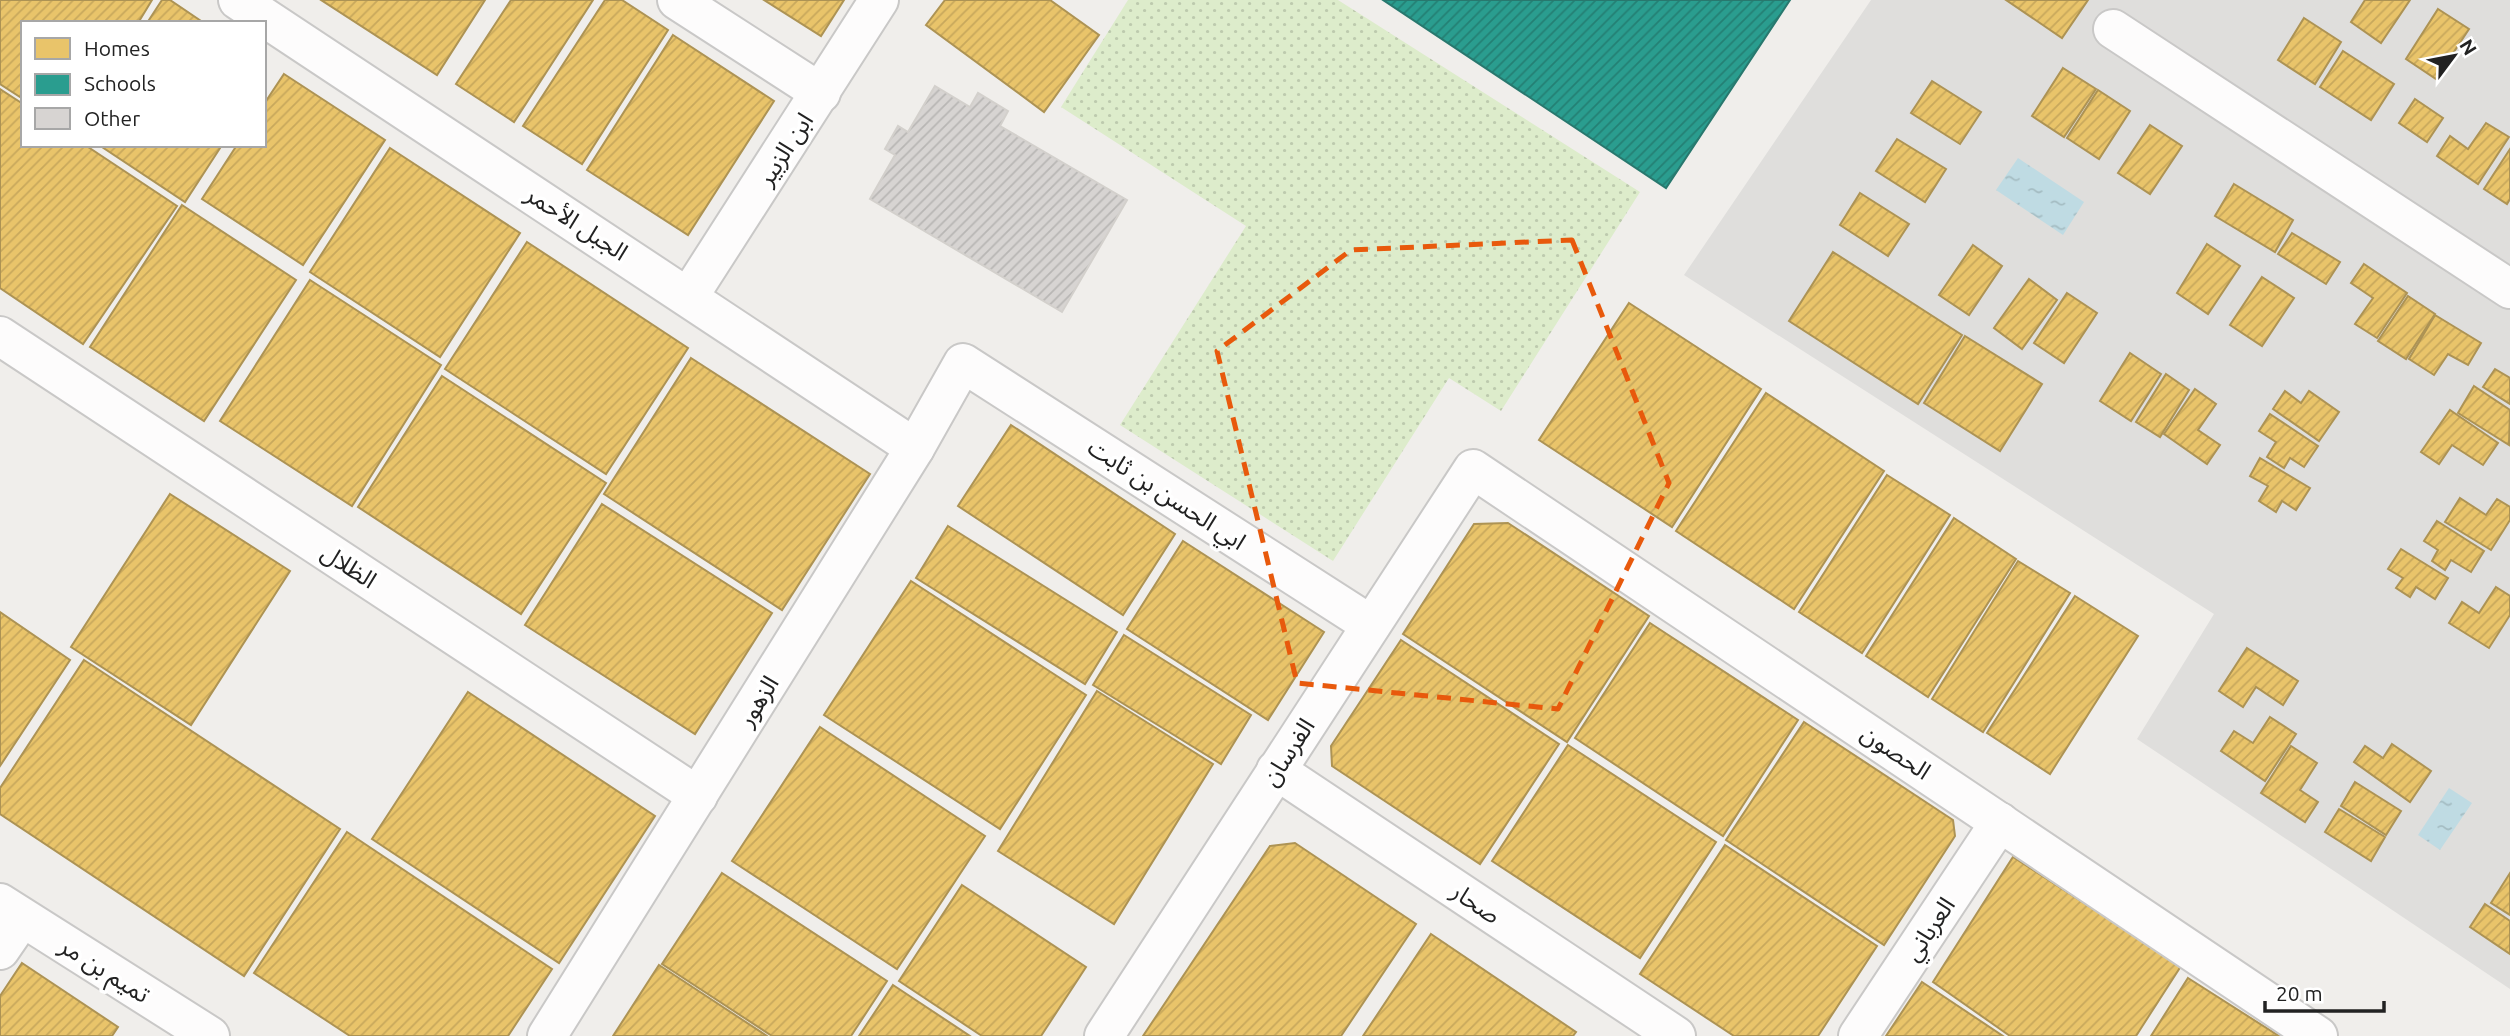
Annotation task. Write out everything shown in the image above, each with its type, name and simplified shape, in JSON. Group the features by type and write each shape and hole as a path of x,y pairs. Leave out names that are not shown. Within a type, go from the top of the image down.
{"street":[{"name":"الجبل الأحمر","path":"238,0 915,448"},
{"path":"677,0 821,93"},
{"name":"ابن الزبير","path":"689,296 880,0"},
{"path":"2113,29 2510,289"},
{"name":"الظلال","path":"0,336 698,796"},
{"name":"الزهور","path":"547,1036 915,448 963,363"},
{"name":"ابي الحسن بن ثابت","path":"963,363 1371,625"},
{"name":"الفرسان","path":"1104,1036 1473,469"},
{"name":"الحصون","path":"1473,469 2318,1036"},
{"name":"صحار","path":"1276,770 1676,1036"},
{"name":"العرباني","path":"1858,1036 2000,822"},
{"path":"0,950 11,911"},
{"name":"تميم بن مر","path":"11,911 210,1036"}],"highlighted area":[{"path":"1572,240 1669,483 1558,709 1297,683 1217,351 1351,250"}],"shaded area":[{"path":"1871,0 2510,0 2510,989 2137,739 2214,614 1684,275"}],"green space":[{"path":"1128,0 1338,0 1640,192 1501,411 1449,378 1333,561 1120,425 1246,226 1061,107"}],"water":[{"path":"2018,158 2084,202 2063,235 1996,190"},
{"path":"2449,788 2472,803 2440,850 2418,835"}],"building: Homes":[{"path":"0,0 152,0 139,21 21,21 21,98 0,84"},
{"path":"162,0 170,0 201,21 148,21"},
{"path":"321,0 485,0 437,75"},
{"path":"511,0 593,0 514,122 456,84"},
{"path":"605,0 622,0 668,30 582,164 523,126"},
{"path":"764,0 844,0 821,36"},
{"path":"945,0 1050,0 1099,35 1044,112 926,25"},
{"path":"2006,0 2088,0 2062,38"},
{"path":"2365,0 2410,0 2381,43 2351,22"},
{"path":"2438,9 2469,29 2436,79 2406,59"},
{"path":"2304,18 2341,42 2315,84 2278,60"},
{"path":"673,35 774,101 688,235 587,170"},
{"path":"2343,51 2394,84 2371,120 2320,87"},
{"path":"2063,68 2096,89 2064,137 2032,116"},
{"path":"284,74 385,140 303,265 202,199 236,147 266,147 266,101"},
{"path":"1932,81 1981,112 1960,144 1911,113"},
{"path":"0,89 21,103 21,147 88,147 177,206 83,344 0,288"},
{"path":"2098,90 2130,111 2099,159 2067,138"},
{"path":"2415,99 2443,118 2427,142 2399,123"},
{"path":"2486,123 2509,137 2478,184 2437,156 2450,136 2468,149"},
{"path":"2150,125 2182,146 2150,194 2118,173"},
{"path":"1897,139 1946,169 1925,202 1876,171"},
{"path":"102,147 221,147 185,202"},
{"path":"390,148 520,233 440,357 310,272"},
{"path":"2510,149 2510,199 2507,204 2484,189"},
{"path":"2234,184 2293,220 2275,252 2215,216"},
{"path":"1860,193 1909,224 1888,256 1840,225"},
{"path":"182,205 296,280 204,421 90,347"},
{"path":"2292,233 2340,262 2326,284 2278,254"},
{"path":"527,242 688,348 606,474 445,369"},
{"path":"2207,244 2240,266 2208,314 2177,293"},
{"path":"1973,245 2002,266 1969,315 1939,295"},
{"path":"1833,252 1962,335 1918,404 1789,321"},
{"path":"2364,264 2407,293 2377,338 2355,324 2373,298 2351,283"},
{"path":"2262,277 2294,298 2262,346 2230,325"},
{"path":"2029,279 2057,300 2022,349 1994,328"},
{"path":"310,280 441,365 352,506 220,421"},
{"path":"2067,293 2097,313 2064,363 2034,343"},
{"path":"2408,296 2435,314 2406,359 2378,341"},
{"path":"1629,303 1761,389 1672,527 1539,440"},
{"path":"2435,315 2481,343 2468,365 2448,354 2434,375 2409,359"},
{"path":"1965,336 2042,384 2000,451 1924,403"},
{"path":"2130,353 2161,374 2131,421 2100,401"},
{"path":"691,358 870,474 782,610 604,494"},
{"path":"2495,369 2510,378 2510,404 2483,387"},
{"path":"2166,374 2189,390 2160,437 2136,422"},
{"path":"442,376 606,483 521,614 358,507"},
{"path":"2474,386 2510,410 2509,445 2458,413"},
{"path":"2195,389 2216,404 2198,430 2220,445 2207,464 2164,434"},
{"path":"2285,391 2301,403 2309,391 2339,412 2319,441 2273,409"},
{"path":"1766,393 1884,471 1794,609 1676,531"},
{"path":"2450,410 2498,443 2483,465 2452,445 2439,464 2421,452"},
{"path":"2270,414 2318,446 2304,467 2290,458 2284,468 2267,457 2276,442 2259,431"},
{"path":"1011,425 1175,534 1123,615 958,506"},
{"path":"2260,458 2310,488 2296,510 2282,501 2276,512 2259,501 2268,486 2250,476"},
{"path":"1887,475 1950,515 1862,653 1799,612"},
{"path":"170,494 290,571 191,725 71,647"},
{"path":"2460,498 2486,515 2497,499 2510,507 2510,520 2491,550 2445,522"},
{"path":"602,504 772,613 695,734 525,625"},
{"path":"1954,518 2016,559 1928,697 1866,656"},
{"path":"2437,521 2484,551 2471,572 2451,560 2445,570 2432,561 2438,550 2424,541"},
{"path":"1508,523 1649,616 1567,742 1403,634 1474,524"},
{"path":"948,526 1117,632 1085,684 916,578"},
{"path":"1183,541 1324,632 1268,720 1127,629"},
{"path":"2401,549 2448,578 2435,599 2416,587 2410,597 2396,588 2403,578 2388,569"},
{"path":"2018,561 2070,593 1983,732 1932,699"},
{"path":"911,581 1086,695 1000,829 824,715"},
{"path":"2496,587 2510,596 2510,615 2489,648 2449,623 2462,602 2479,613"},
{"path":"2075,596 2138,636 2050,774 1987,733"},
{"path":"0,612 70,660 0,766"},
{"path":"1650,623 1798,720 1723,836 1575,738"},
{"path":"1124,635 1251,715 1221,764 1093,685"},
{"path":"1401,640 1559,744 1480,864 1332,766 1331,746"},
{"path":"2247,648 2298,681 2283,705 2256,687 2243,707 2219,691"},
{"path":"84,660 340,829 244,976 0,814 0,788"},
{"path":"1097,691 1213,764 1114,924 998,851"},
{"path":"468,692 655,816 559,963 372,839"},
{"path":"2270,717 2296,734 2265,781 2221,751 2234,731 2253,743"},
{"path":"1804,722 1953,820 1955,836 1884,945 1726,840"},
{"path":"820,727 985,836 897,969 732,861"},
{"path":"2392,744 2431,771 2410,802 2354,762 2365,746 2383,758"},
{"path":"1568,745 1716,842 1640,958 1492,861"},
{"path":"2291,746 2317,763 2300,790 2318,802 2305,822 2261,793"},
{"path":"2355,782 2401,811 2386,835 2341,806"},
{"path":"2339,809 2385,837 2371,861 2325,832"},
{"path":"347,832 552,969 508,1036 350,1036 254,973"},
{"path":"1295,843 1416,924 1341,1036 1143,1036 1270,846"},
{"path":"1725,845 1877,946 1818,1036 1734,1036 1640,974"},
{"path":"2013,857 2181,966 2136,1036 2010,1036 1933,982"},
{"path":"722,873 887,981 851,1036 772,1036 662,964"},
{"path":"2510,873 2510,915 2491,903"},
{"path":"962,885 1086,967 1041,1036 982,1036 899,981"},
{"path":"2485,904 2510,921 2510,954 2470,927"},
{"path":"1431,934 1576,1032 1573,1036 1363,1036"},
{"path":"22,963 118,1027 112,1036 0,1036 0,996"},
{"path":"659,965 767,1036 613,1036"},
{"path":"2188,978 2279,1036 2151,1036"},
{"path":"1922,982 2003,1036 1886,1036"},
{"path":"893,985 970,1036 859,1036"}],"building: Schools":[{"path":"1383,0 1790,0 1666,188"}],"building: Other":[{"path":"935,86 970,107 978,93 1008,111 1000,126 1127,200 1062,312 870,199 895,155 885,149 898,126 908,132"}]}
